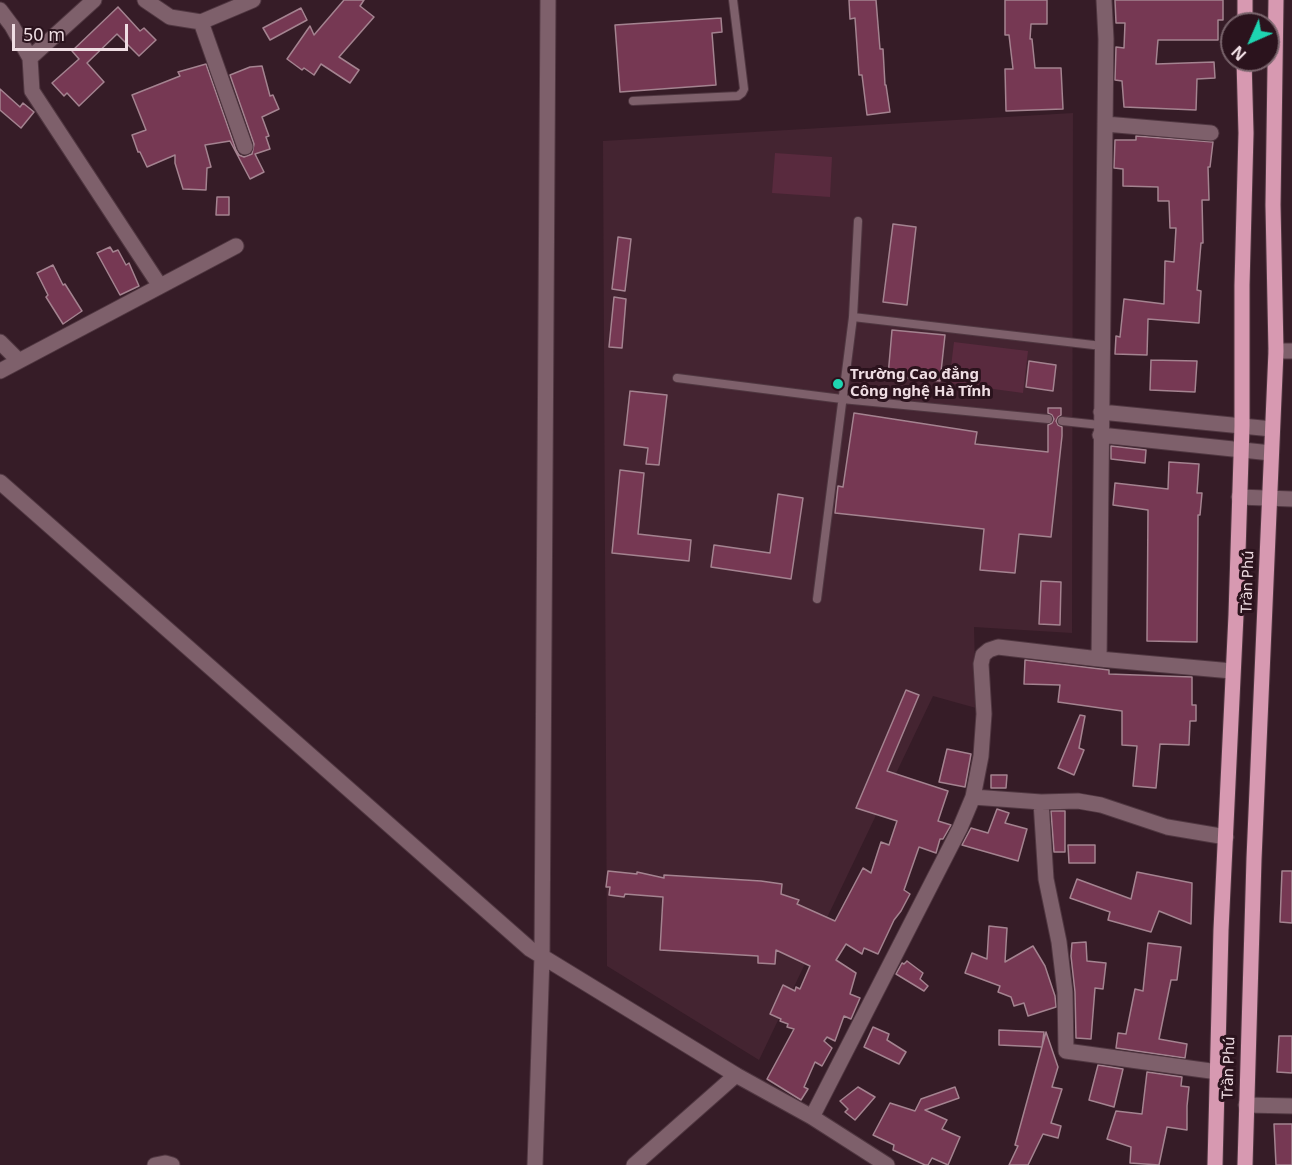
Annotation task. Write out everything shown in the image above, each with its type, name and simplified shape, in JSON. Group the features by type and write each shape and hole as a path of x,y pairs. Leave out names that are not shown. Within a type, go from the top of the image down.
{"main road":[{"name":"Trần Phú","path":"1245,1165 1254,859 1276,351 1273,193 1276,0"},
{"name":"Trần Phú","path":"1215,1165 1221,930 1242,426 1242,285 1246,132 1244,72"}],"street":[{"path":"30,58 94,0"},
{"path":"145,0 170,16 201,22 253,0"},
{"path":"535,1165 542,956 548,0"},
{"path":"1099,659 1105,124 1104,0"},
{"path":"1,13 12,26 30,58 32,91 160,286"},
{"path":"201,22 245,147"},
{"path":"1105,124 1211,133"},
{"path":"0,371 236,246"},
{"path":"0,342 19,360"},
{"path":"1276,351 1292,351"},
{"path":"1100,424 1242,426 1272,429"},
{"path":"1100,424 1240,450 1271,453"},
{"path":"0,482 530,949 736,1076 812,1117 887,1165"},
{"path":"1239,497 1292,499"},
{"path":"812,1117 974,797 981,756 984,714 981,664 984,655 989,650 998,647 1099,659 1232,670"},
{"path":"974,797 1041,802 1078,801 1101,805 1167,827 1226,837"},
{"path":"1041,802 1046,879 1059,942 1065,992 1066,1051 1218,1072"},
{"path":"634,1165 736,1076"},
{"path":"1246,1105 1292,1106"},
{"path":"155,1165 165,1163 172,1165"}],"lane":[{"path":"633,101 738,96 742,93 744,88 733,0"},
{"path":"818,599 853,317 858,221"},
{"path":"853,317 1102,346"},
{"path":"677,378 842,399 1048,419"},
{"path":"1062,421 1100,424"}],"shaded area":[{"name":"Trường Cao đẳng Công nghệ Hà Tĩnh","path":"1073,113 1072,633 974,627 976,708 933,696 759,1060 607,966 603,141"},
{"path":"775,153 832,157 830,197 772,193"},
{"path":"954,342 1028,351 1023,393 949,383"}],"building":[{"path":"344,0 364,0 360,6 374,17 339,57 359,70 350,83 321,64 314,75 304,68 302,70 287,59 310,26 314,35"},
{"path":"849,0 876,0 880,49 883,49 885,85 890,112 867,115 862,75 859,75 855,18 850,19"},
{"path":"1005,0 1047,0 1047,24 1031,24 1030,39 1032,39 1035,68 1061,68 1063,109 1006,111 1005,69 1013,69 1009,35 1005,35"},
{"path":"1115,0 1223,0 1223,12 1220,12 1220,20 1218,20 1218,40 1158,40 1156,64 1214,62 1215,78 1197,79 1196,110 1124,107 1122,81 1115,80 1116,47 1124,48 1125,23 1116,23"},
{"path":"118,7 140,31 144,28 156,40 139,56 117,34 87,63 104,82 79,106 67,93 64,96 52,83 79,59 72,51"},
{"path":"301,8 307,20 270,40 263,28"},
{"path":"721,18 722,32 712,33 716,85 620,92 615,25"},
{"path":"206,64 239,155 244,157 252,154 254,144 230,75 250,67 262,66 270,96 273,95 279,109 262,117 269,136 266,137 270,149 255,154 264,172 250,179 230,141 205,145 211,167 207,168 206,190 183,189 175,163 175,155 147,167 138,152 132,135 146,130 132,95 180,76 178,72"},
{"path":"0,89 20,107 23,103 34,112 21,128 0,110"},
{"path":"1136,136 1213,142 1210,167 1208,167 1209,200 1202,200 1203,243 1201,243 1197,290 1201,291 1199,323 1148,319 1147,355 1115,354 1116,336 1120,337 1124,299 1164,304 1165,261 1174,262 1176,228 1170,228 1169,201 1158,201 1158,187 1123,186 1123,169 1114,168 1115,140 1136,140"},
{"path":"217,197 229,197 229,215 216,215"},
{"path":"893,224 916,227 907,305 883,302"},
{"path":"618,237 631,239 625,291 612,289"},
{"path":"110,247 113,252 118,250 126,265 129,263 139,286 120,295 97,253"},
{"path":"53,265 63,285 65,284 82,311 63,324 46,297 48,295 37,273"},
{"path":"614,297 626,299 622,348 609,347"},
{"path":"892,330 945,335 940,381 888,376"},
{"path":"1151,360 1197,361 1195,392 1150,390"},
{"path":"1029,361 1056,365 1053,391 1026,387"},
{"path":"630,391 667,395 659,465 646,464 648,448 624,445"},
{"path":"1048,408 1061,408 1061,415 1056,421 1062,427 1051,537 1019,534 1015,573 980,570 984,529 835,513 838,486 843,487 854,413 977,432 975,444 1048,452 1048,425 1054,419 1048,413"},
{"path":"1111,446 1146,450 1145,463 1111,459"},
{"path":"1169,462 1199,464 1197,493 1202,493 1200,515 1198,515 1197,642 1147,641 1148,510 1113,505 1115,483 1168,489"},
{"path":"620,470 644,473 638,534 691,540 689,561 612,553"},
{"path":"778,494 803,498 791,579 711,567 714,545 770,553"},
{"path":"1041,581 1061,582 1060,625 1039,624"},
{"path":"1025,660 1109,670 1109,674 1192,677 1192,705 1196,705 1196,721 1190,721 1189,745 1160,744 1156,788 1133,786 1137,746 1122,745 1122,711 1058,702 1060,685 1024,684"},
{"path":"906,690 919,695 887,771 948,791 938,821 951,825 943,839 940,839 936,853 919,847 904,890 910,894 894,920 878,954 864,948 862,954 846,944 836,960 856,973 850,994 860,998 851,1019 844,1016 835,1041 827,1037 824,1041 832,1048 822,1066 815,1062 804,1087 808,1089 801,1100 767,1079 794,1029 787,1027 788,1024 770,1014 783,985 795,991 796,987 800,989 810,966 776,950 775,964 758,963 758,956 660,950 663,897 609,895 610,887 606,887 608,871 637,874 637,872 664,878 664,875 782,884 781,894 799,900 797,904 835,921 863,868 871,873 881,842 889,845 897,821 856,808"},
{"path":"1080,715 1085,716 1079,748 1084,750 1074,775 1058,768"},
{"path":"947,749 971,754 965,787 939,782"},
{"path":"991,775 1007,775 1006,788 991,788"},
{"path":"997,809 1009,813 1005,823 1027,829 1018,861 962,845 971,828 988,833"},
{"path":"1051,811 1065,811 1065,852 1054,852"},
{"path":"1068,845 1095,845 1095,863 1069,863"},
{"path":"1282,871 1292,871 1292,923 1280,922"},
{"path":"1137,872 1192,883 1191,924 1159,911 1151,932 1108,920 1110,912 1070,898 1077,879 1131,899"},
{"path":"989,926 1007,928 1005,962 1033,946 1045,966 1055,996 1056,1007 1028,1016 1024,1003 1014,1006 1011,997 998,992 1000,986 965,973 972,953 987,959"},
{"path":"1086,942 1087,961 1106,963 1103,989 1095,988 1091,1039 1076,1038 1075,992 1071,956 1072,943"},
{"path":"1148,943 1181,947 1177,980 1171,980 1159,1039 1187,1044 1185,1058 1116,1048 1118,1033 1126,1034 1135,989 1143,991"},
{"path":"907,961 923,973 920,979 928,986 924,991 896,974 902,963"},
{"path":"873,1027 889,1034 887,1040 906,1052 899,1064 864,1047"},
{"path":"999,1030 1044,1032 1042,1047 999,1045"},
{"path":"1046,1032 1058,1067 1052,1087 1062,1089 1051,1123 1061,1126 1058,1138 1043,1134 1028,1165 1009,1165 1018,1146 1015,1145"},
{"path":"1279,1036 1292,1036 1292,1073 1277,1072"},
{"path":"1098,1065 1123,1069 1114,1107 1089,1100"},
{"path":"1147,1072 1182,1077 1181,1086 1189,1087 1187,1130 1167,1127 1159,1165 1130,1163 1131,1147 1107,1139 1116,1111 1142,1114"},
{"path":"858,1087 875,1097 855,1120 845,1112 848,1109 840,1101"},
{"path":"955,1087 959,1098 925,1110 947,1120 942,1129 960,1137 948,1165 932,1158 928,1165 925,1165 893,1150 894,1145 873,1135 890,1103 915,1111 921,1099"},
{"path":"1274,1124 1292,1124 1292,1165 1276,1165"}],"place":[{"name":"Trường Cao đẳng Công nghệ Hà Tĩnh","path":"838,384"}]}
